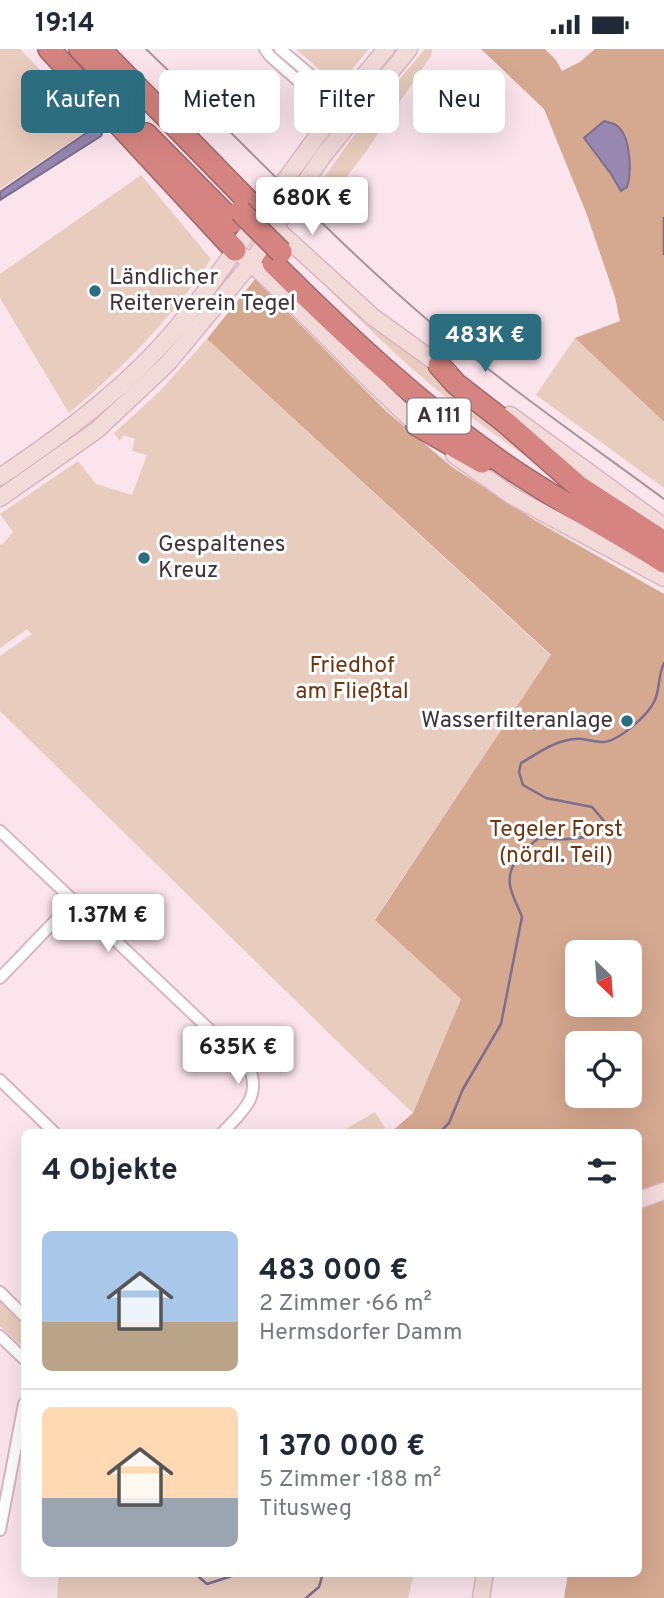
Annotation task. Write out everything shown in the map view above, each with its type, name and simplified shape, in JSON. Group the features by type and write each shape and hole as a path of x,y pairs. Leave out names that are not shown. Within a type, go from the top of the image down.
{"highway":[{"path":"49,49 243,256"},
{"name":"A 111","path":"60,49 252,219"},
{"name":"A 111","path":"80,49 252,219 277,258 364,353 449,424 523,476 664,562"},
{"path":"100,49 252,219"},
{"name":"A 111","path":"277,258 460,418 536,471 664,549"},
{"path":"439,365 456,384 578,486 664,542"},
{"path":"417,425 582,523 627,540"}],"main road":[{"path":"369,70 386,49"},
{"path":"391,70 409,49"},
{"path":"0,498 86,438 133,397 186,343 243,256 252,219 318,133"},
{"path":"252,219 336,133"},
{"path":"252,219 356,303 664,527"},
{"path":"243,256 417,425 474,471 512,496 664,578"},
{"path":"0,477 70,429 136,372 243,256"},
{"path":"642,1199 664,1191"},
{"path":"481,1598 484,1577"}],"street":[{"path":"265,49 294,74"},
{"path":"280,49 301,70"},
{"path":"0,831 249,1067 254,1089 246,1107 226,1129"},
{"path":"0,978 74,901"},
{"path":"0,1080 51,1129"},
{"path":"0,1292 21,1313"},
{"path":"0,1336 21,1356"},
{"path":"0,1530 21,1418"}],"green space":[{"path":"0,49 20,49 40,70 21,70 21,133 84,133 0,189"},
{"path":"296,49 369,49 351,70 320,70"},
{"path":"425,49 432,49 431,56 421,70 413,70 413,82 399,103 399,80"},
{"path":"481,49 545,49 562,71 580,62 595,49 664,49 664,422 575,338 620,321 615,297 587,215 544,109","holes":["623,134 631,173 620,191 611,174"]},
{"path":"356,133 379,133 324,206 312,194"},
{"name":"Ländlicher Reiterverein Tegel","path":"141,175 211,259 180,302 146,341 69,413 0,298 0,274"},
{"name":"Tegeler Forst (nördl. Teil)","path":"255,279 386,411 452,467 536,521 664,594 664,1598 564,1598 567,1577 642,1577 642,1129 394,1129 413,1113 461,999 375,920 551,655 207,339"},
{"path":"328,286 456,387 536,463 444,396 359,320"},
{"path":"575,338 664,422 664,488 536,395"},
{"name":"Friedhof am Fließtal","path":"207,339 551,656 375,919 461,999 413,1113 0,711 0,656 32,634 27,629 0,648 0,544 13,532 0,514 78,461 96,484 132,495 147,455 132,451 135,439 123,435 120,441 114,433 159,392"},
{"path":"375,1112 385,1128 383,1129 346,1129"},
{"path":"0,1298 21,1320 21,1345 0,1326"},
{"path":"59,1577 413,1577 408,1598 57,1598"}],"shaded area":[{"path":"604,121 621,130 627,145 629,180 627,187 621,191 584,138"},
{"path":"86,133 102,134 0,200 0,192"}],"waterway":[{"path":"664,218 664,254"},
{"path":"443,1129 449,1123 463,1089 501,1024 522,917 510,888 514,864 522,852 539,838 568,839 590,836 597,834 604,821 592,807 546,798 523,785 519,772 521,763 558,743 576,739 608,741 624,733 652,706 664,663"},
{"path":"199,1577 207,1584 229,1577"},
{"path":"306,1598 319,1587 322,1577"}],"tram line":[{"path":"146,49 393,290 516,390 664,499"}],"place":[{"name":"Ländlicher Reiterverein Tegel","path":"95,291"},
{"name":"Gespaltenes Kreuz","path":"144,558"},
{"name":"Wasserfilteranlage","path":"627,721"}]}
